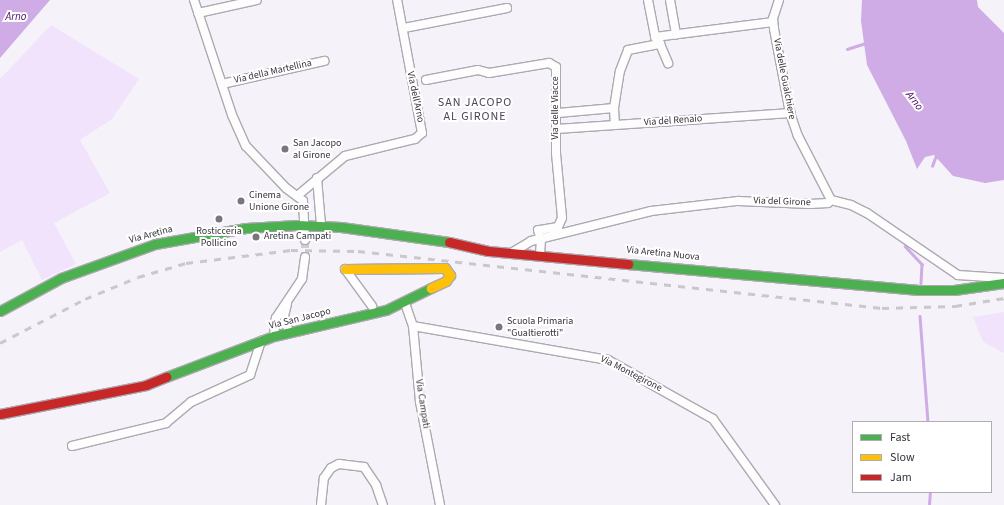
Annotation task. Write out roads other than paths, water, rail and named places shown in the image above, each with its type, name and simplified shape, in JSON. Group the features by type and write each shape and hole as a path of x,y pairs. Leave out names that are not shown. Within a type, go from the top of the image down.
{"main road":[{"name":"Via Aretina","path":"0,311 61,278 155,244 246,228 321,225"},
{"name":"Via Aretina Nuova","path":"321,225 432,238 488,251 540,254 919,290 954,290 1004,283"},
{"name":"Via San Jacopo","path":"0,414 140,387 274,336 377,313 405,302 446,281 450,277 449,270 428,266 345,269"}],"street":[{"name":"Via della Martellina","path":"194,0 222,84 246,146 289,190 297,196"},
{"path":"198,13 256,0"},
{"name":"Via dell'Arno","path":"317,178 345,156 415,139 422,133 411,81 404,28 397,0"},
{"path":"648,0 655,37 773,22"},
{"path":"670,0 676,34"},
{"name":"Via delle Gualchiere","path":"779,0 773,22 790,114 798,136 831,200"},
{"path":"404,28 507,8"},
{"path":"615,125 614,108 620,71 628,50 660,44 668,63"},
{"name":"Via della Martellina","path":"222,84 324,61"},
{"name":"Via delle Viacce","path":"426,80 478,70 489,73 549,64 556,67 558,113 556,153 562,222 558,227 538,230 541,239"},
{"path":"558,113 614,108"},
{"name":"Via del Renaio","path":"557,129 790,114"},
{"path":"305,240 303,202 297,196 317,178"},
{"path":"317,178 321,225"},
{"name":"Via del Girone","path":"512,252 526,243 667,208 738,201 810,204 828,203 831,200 851,205 867,213 958,275 1004,278"},
{"path":"540,254 541,239"},
{"path":"274,336 275,321 302,279 305,257"},
{"name":"Via San Jacopo","path":"345,269 372,306"},
{"name":"Via Campati","path":"405,302 413,326 420,402 440,505"},
{"path":"287,304 284,316 289,332"},
{"name":"Via Montegirone","path":"413,326 608,360 713,419 775,505"},
{"path":"72,446 166,423 191,402 250,375 261,341"},
{"path":"321,505 324,478 331,468 340,464 364,467 376,485 383,505"}],"water":[{"name":"Arno","path":"0,0 50,0 0,58"},
{"path":"862,0 977,0 978,7 1004,33 1004,180 985,183 953,176 934,155 925,157 917,169 906,141 867,65 861,21"}],"waterway":[{"path":"847,49 865,43"},
{"path":"932,166 937,153"},
{"path":"905,246 922,264 921,283"},
{"path":"920,316 928,421"},
{"path":"929,505 930,493"}],"tunnel":[{"path":"305,240 305,257"}],"railway":[{"path":"0,343 85,299 138,277 186,263 291,250 358,251 882,308 955,306 1004,298"}],"place":[{"name":"San Jacopo al Girone","path":"285,149"},
{"name":"Cinema Unione Girone","path":"241,201"},
{"name":"Rosticceria Pollicino","path":"219,219"},
{"name":"Aretina Campati","path":"256,237"},
{"name":"Scuola Primaria \"Gualtierotti\"","path":"499,327"}],"district":[{"name":"SAN JACOPO AL GIRONE","path":"475,110"}]}
